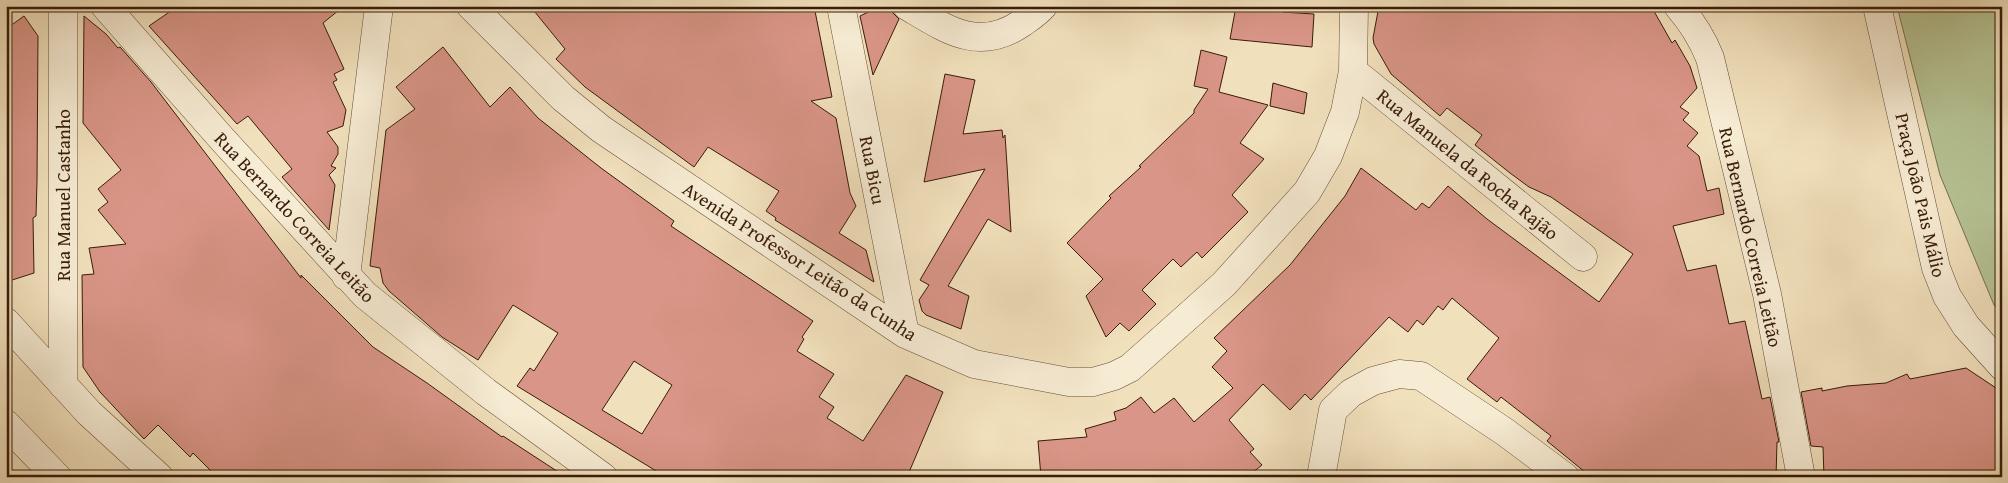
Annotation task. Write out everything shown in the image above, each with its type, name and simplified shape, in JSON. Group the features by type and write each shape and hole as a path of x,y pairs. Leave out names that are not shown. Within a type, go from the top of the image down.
{"street":[{"name":"Rua Manuel Castanho","path":"63,6 63,385"},
{"name":"Rua Bernardo Correia Leitão","path":"106,6 365,295 486,392 602,477"},
{"path":"346,276 379,6"},
{"name":"Avenida Professor Leitão da Cunha","path":"471,6 562,98 601,129 905,334 974,364 1069,382 1093,382 1114,376 1130,368 1224,284 1307,192 1328,156 1345,112 1353,71 1354,6"},
{"name":"Rua Bicu","path":"841,6 905,334"},
{"path":"907,6 939,25 964,35 984,39 1010,31 1038,12 1043,6"},
{"name":"Rua Bernardo Correia Leitão","path":"1678,6 1698,32 1710,58 1767,294 1801,477"},
{"name":"Praça João Pais Málio","path":"1877,6 1936,268 1947,296 1966,326 2002,366"},
{"name":"Rua Manuela da Rocha Rajão","path":"1353,71 1583,257"},
{"path":"6,322 89,413 158,477"},
{"path":"1321,477 1333,410 1351,393 1373,381 1399,374 1421,376 1505,432 1565,477"},
{"path":"6,424 58,477"}],"green space":[{"path":"1897,6 2002,6 2002,311 1994,305 1940,175"}],"building":[{"path":"178,6 344,6 323,23 344,69 334,74 337,80 333,82 346,110 343,126 327,132 338,147 338,154 331,166 336,168 329,175 335,185 329,230 282,177 292,169 248,116 237,124 149,26"},
{"path":"530,6 814,6 832,97 811,101 836,118 850,193 856,206 839,233 866,250 874,282 775,220 776,218 766,211 779,191 708,147 694,167 585,87 556,59 565,49"},
{"path":"881,6 891,6 893,13 899,19 873,75 860,16"},
{"path":"1236,6 1283,6 1282,12 1314,14 1312,47 1230,39"},
{"path":"1379,6 1651,6 1672,43 1675,40 1690,66 1697,88 1680,107 1689,113 1683,120 1698,133 1687,146 1699,156 1707,191 1719,188 1724,214 1673,226 1687,271 1716,265 1729,324 1745,321 1762,399 1770,397 1779,442 1777,442 1776,477 1591,477 1547,441 1551,436 1501,397 1497,402 1467,379 1499,338 1452,298 1443,310 1438,306 1423,325 1417,320 1408,332 1389,317 1311,400 1305,394 1290,410 1263,384 1229,420 1254,449 1250,452 1262,465 1247,477 1041,477 1038,441 1087,437 1085,429 1116,420 1114,412 1126,408 1141,397 1154,413 1174,398 1194,422 1233,388 1212,367 1227,351 1214,338 1290,265 1345,196 1361,168 1416,210 1422,203 1429,208 1448,186 1487,219 1599,302 1633,254 1551,197 1529,187 1510,173 1475,145 1482,135 1447,108 1440,116 1391,74 1374,44 1373,38"},
{"path":"24,16 38,36 37,181 36,216 33,218 34,273 6,282 6,29"},
{"path":"84,16 106,34 118,48 120,47 151,82 301,278 301,275 373,347 502,437 566,477 217,477 193,453 190,457 158,425 144,439 100,392 83,367 82,275 94,274 89,248 126,244 98,210 108,202 98,189 121,170 83,123"},
{"path":"443,47 490,107 510,87 538,118 601,168 674,221 671,226 813,321 802,337 804,339 797,351 834,374 819,397 834,407 827,418 863,441 906,375 943,392 907,477 666,477 517,386 530,368 534,371 558,333 513,305 478,360 442,337 389,291 383,283 380,268 370,266 386,130 415,109 396,87","holes":["634,361 672,385 642,434 602,410"]},
{"path":"1201,50 1227,57 1219,92 1268,105 1240,143 1264,159 1232,195 1248,212 1202,258 1197,252 1181,267 1173,259 1142,290 1156,304 1129,331 1120,323 1106,337 1086,296 1103,279 1067,243 1111,198 1109,196 1141,167 1139,166 1194,113 1194,110 1208,89 1194,86"},
{"path":"945,74 975,80 963,134 1002,130 1003,138 1005,135 1007,165 1011,232 988,219 948,286 969,296 961,329 926,315 922,311 919,300 929,285 920,280 985,169 924,182"},
{"path":"1273,83 1307,93 1304,114 1270,106"},
{"path":"1966,368 2002,392 2002,462 2000,463 1999,477 1824,477 1823,447 1811,446 1801,392 1822,388 1822,391 1847,386 1886,383 1907,374 1910,379"}]}
